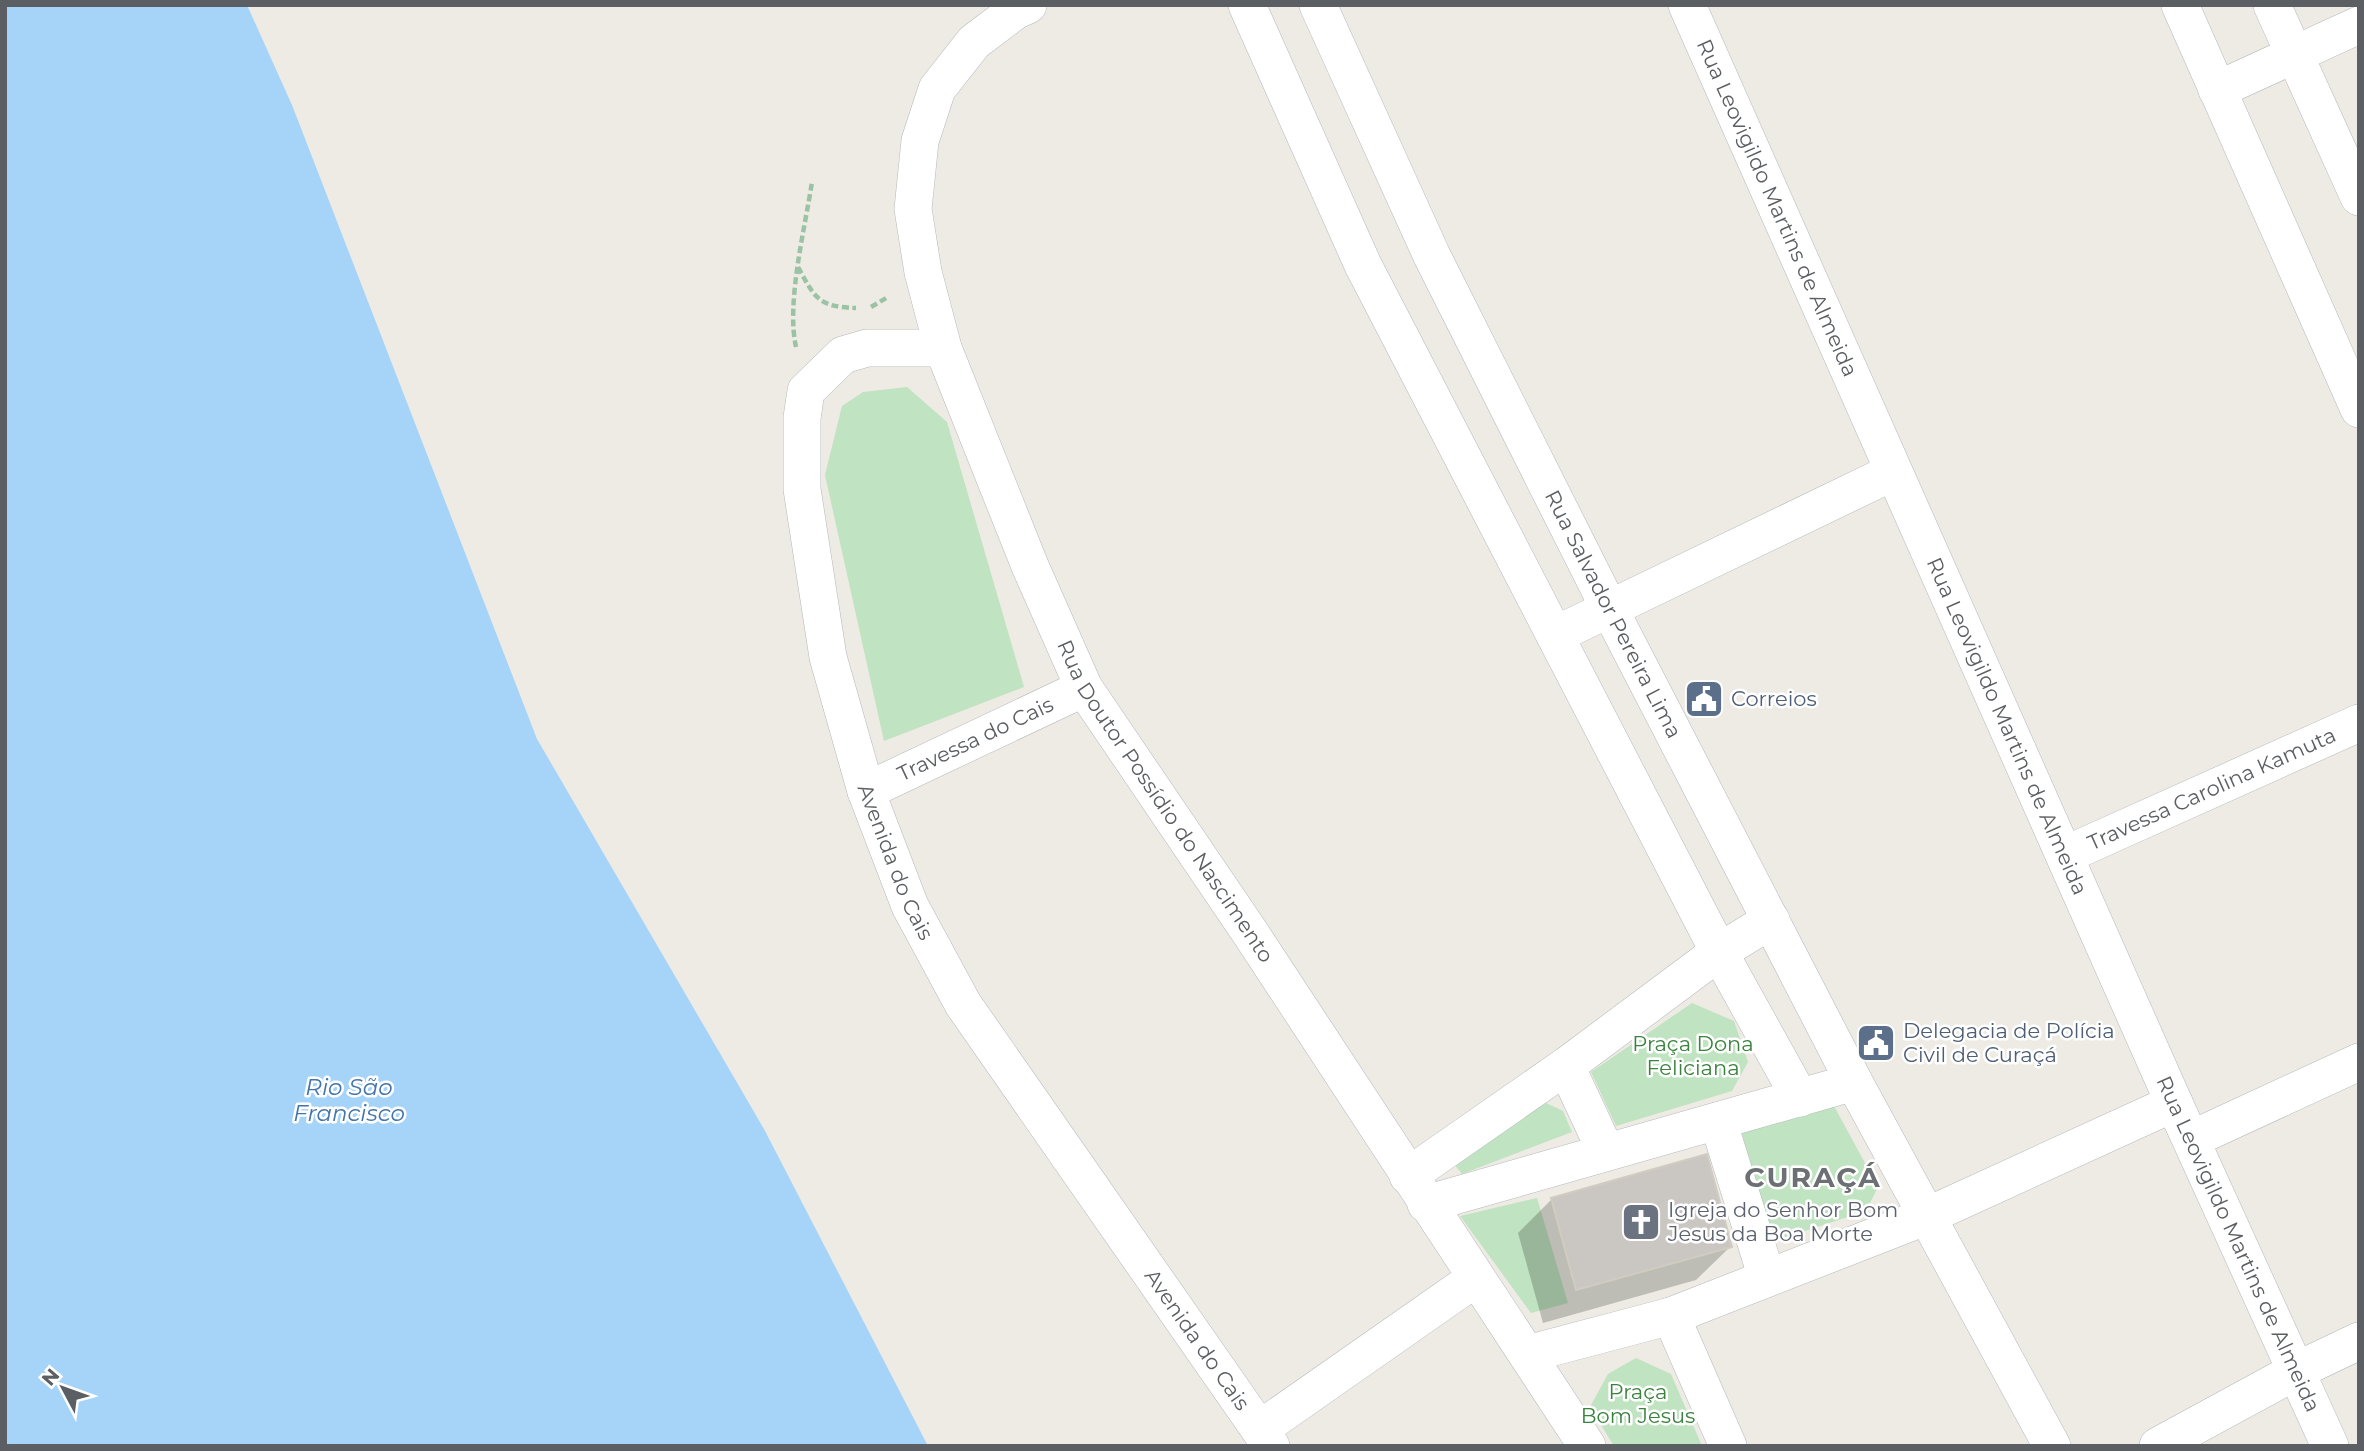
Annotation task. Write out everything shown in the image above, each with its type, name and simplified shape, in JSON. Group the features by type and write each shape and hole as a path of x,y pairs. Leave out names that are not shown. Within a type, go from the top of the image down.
{"street":[{"name":"Rua Doutor Possídio do Nascimento","path":"1028,5 1015,11 974,43 937,89 920,141 913,209 923,272 943,348 1030,566 1084,688 1251,934 1587,1446"},
{"path":"1247,5 1363,265 1719,951 1800,1098"},
{"name":"Rua Salvador Pereira Lima","path":"1318,5 1432,257 1609,608 1854,1082 2052,1446"},
{"name":"Rua Leovigildo Martins de Almeida","path":"1687,5 2174,1102 2330,1446"},
{"path":"2179,5 2359,409"},
{"path":"2272,5 2359,197"},
{"path":"2217,90 2359,25"},
{"path":"806,391 842,355 867,348 943,348"},
{"name":"Avenida do Cais","path":"806,391 802,418 804,502 828,657 866,790 910,906 963,1004 1265,1437"},
{"path":"1555,635 1894,472"},
{"name":"Travessa do Cais","path":"866,790 1084,688"},
{"name":"Travessa Carolina Kamuta","path":"2065,855 2359,723"},
{"path":"1417,1190 1566,1066 1719,951 1771,920"},
{"path":"2192,1139 2359,1062"},
{"path":"1566,1066 1606,1152"},
{"path":"1417,1190 1606,1152 1854,1082"},
{"path":"1527,1354 1671,1316 1927,1216 2174,1102"},
{"path":"1718,1121 1767,1278"},
{"path":"1265,1437 1476,1278"},
{"path":"1671,1316 1728,1446"},
{"path":"2158,1446 2296,1371 2359,1341"}],"path":[{"path":"806,391 792,329 798,267 813,182"},
{"path":"798,267 814,297 836,307 858,308"},
{"path":"869,308 923,272"}],"green space":[{"path":"907,387 947,422 1024,687 884,741 825,475 842,406 863,392"},
{"name":"Praça Dona Feliciana","path":"1692,1003 1734,1021 1748,1062 1732,1091 1616,1126 1591,1072"},
{"path":"1546,1103 1563,1111 1572,1132 1462,1174 1454,1164"},
{"name":"Praça Dona Feliciana","path":"1834,1106 1878,1187 1866,1211 1771,1242 1741,1130"},
{"path":"1537,1198 1568,1303 1531,1313 1460,1216"},
{"name":"Praça Bom Jesus","path":"1636,1358 1671,1374 1702,1446 1614,1446 1590,1407 1608,1374"}],"water":[{"name":"Rio São Francisco","path":"5,5 247,5 292,105 537,739 764,1129 928,1446 5,1446"}],"building":[{"name":"Igreja do Senhor Bom Jesus da Boa Morte","path":"1707,1154 1732,1247 1576,1290 1551,1198"}],"place":[{"name":"Correios","path":"1704,699"},
{"name":"Delegacia de Polícia Civil de Curaçá","path":"1876,1043"},
{"name":"Igreja do Senhor Bom Jesus da Boa Morte","path":"1641,1222"}],"district":[{"name":"CURAÇÁ","path":"1813,1177"}]}
